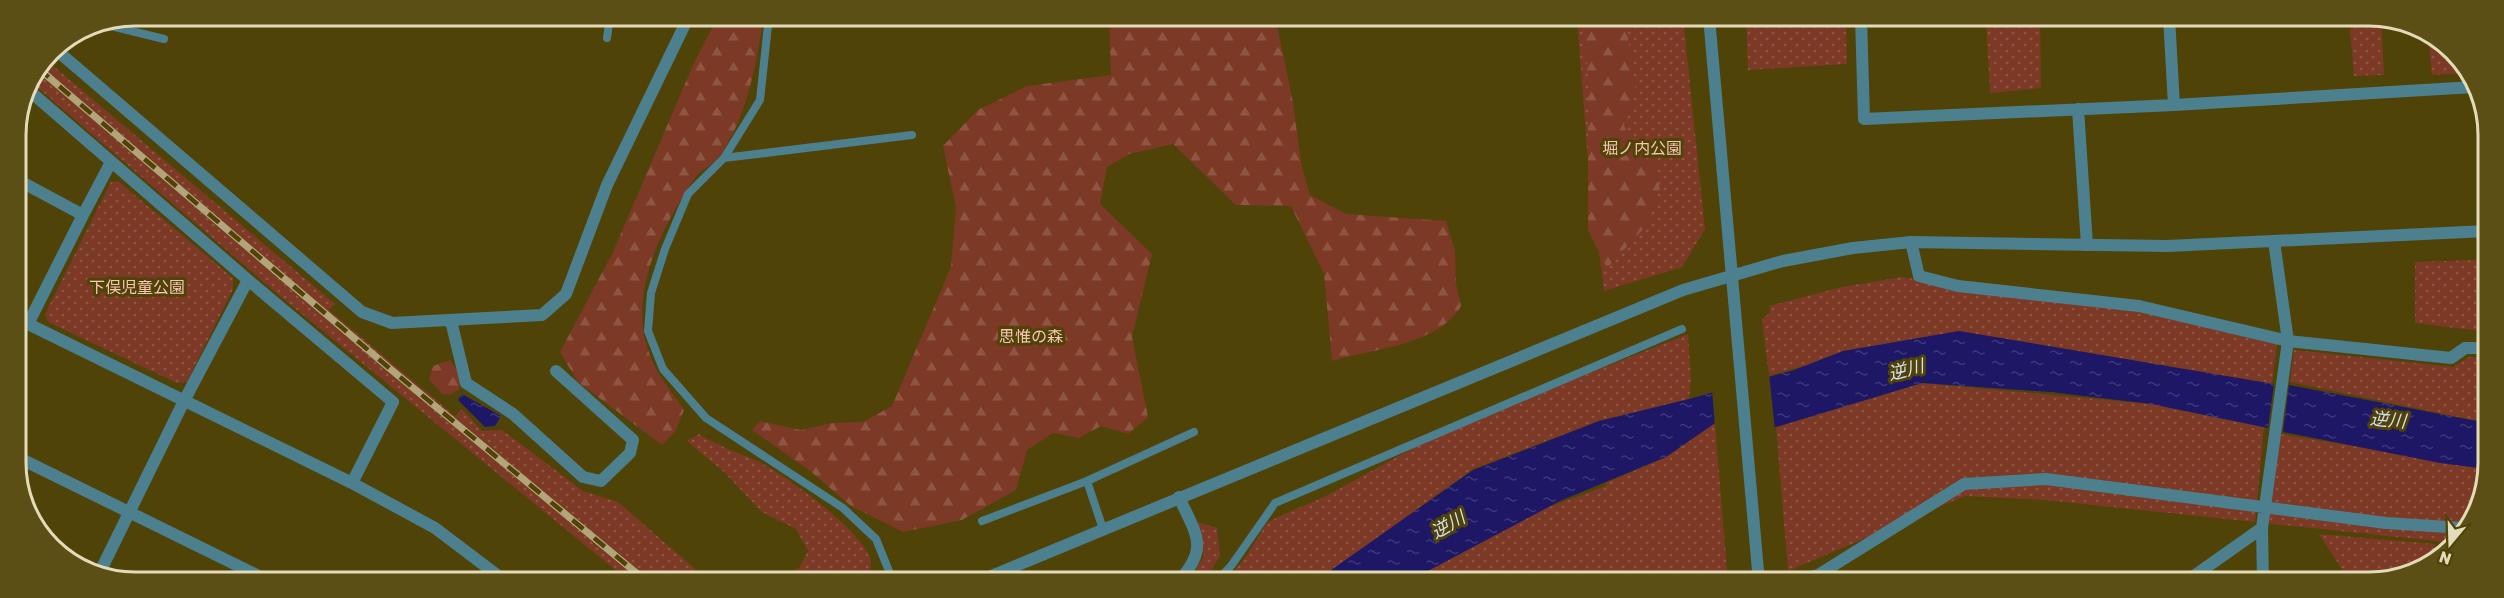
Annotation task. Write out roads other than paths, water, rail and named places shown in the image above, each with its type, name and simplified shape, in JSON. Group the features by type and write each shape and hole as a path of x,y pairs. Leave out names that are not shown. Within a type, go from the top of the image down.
{"street":[{"path":"62,54 363,312 392,323 451,321 542,315 566,294 607,185 684,26"},
{"path":"1710,26 1758,572"},
{"path":"1860,26 1864,119 2174,105 2467,87"},
{"path":"2170,26 2174,105"},
{"path":"33,94 393,402 352,483"},
{"path":"2078,109 2087,245"},
{"path":"111,162 28,324 352,483 435,528 493,572"},
{"path":"26,184 83,215"},
{"path":"1000,572 1683,290 1732,274 1853,248 1911,242 2167,246 2478,231"},
{"path":"1911,242 1919,276 1958,286 2139,306 2288,341 2451,358 2465,348 2478,348"},
{"path":"2263,572 2262,528 2288,341 2274,261 2274,242"},
{"path":"102,567 184,401 248,280"},
{"path":"451,321 466,382 513,414 583,477 601,482 630,453 633,440 556,371"},
{"path":"26,461 251,572"},
{"path":"1823,572 1964,484 2046,479 2386,523 2457,528"},
{"path":"1179,497 1197,539 1198,551 1188,572"},
{"path":"2200,572 2262,528"}],"lane":[{"path":"607,38 609,26"},
{"path":"768,26 760,100 724,158 688,194 665,249 651,293 648,331 663,369 706,418 843,508 876,539 889,572"},
{"path":"116,27 164,39"},
{"path":"724,158 912,135"},
{"path":"1225,572 1275,503 1682,329"},
{"path":"982,521 1087,481 1194,432"},
{"path":"1087,481 1103,529"}],"water":[{"name":"逆川","path":"1959,331 2274,384 2268,428 2151,404 2050,392 1922,383 1776,427 1715,423 1666,457 1560,501 1426,572 1328,572 1473,470 1599,421 1794,370 1843,351"},
{"name":"逆川","path":"2289,385 2478,421 2478,468 2440,463 2283,432"},
{"path":"462,394 501,416 495,426 485,427 458,400"}],"railway":[{"path":"44,73 388,367 635,572"}],"park label":[{"name":"堀ノ内公園","path":"1642,148"},
{"name":"下俣児童公園","path":"137,287"},
{"name":"思惟の森","path":"1031,336"}]}
